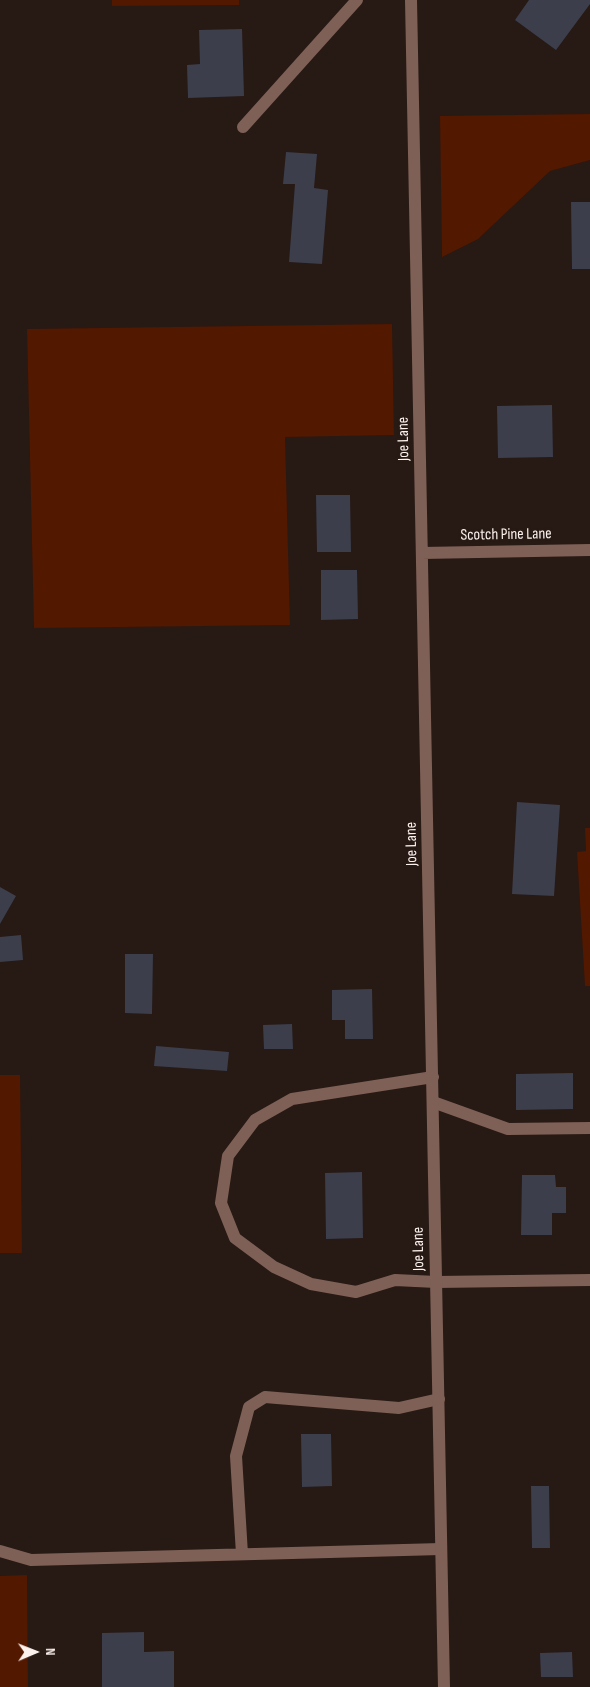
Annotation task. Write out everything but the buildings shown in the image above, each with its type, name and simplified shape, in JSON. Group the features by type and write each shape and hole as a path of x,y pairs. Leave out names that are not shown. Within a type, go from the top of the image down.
{"street":[{"path":"244,127 357,0"},
{"name":"Joe Lane","path":"412,0 444,1687"},
{"name":"Scotch Pine Lane","path":"422,553 590,550"},
{"path":"433,1077 292,1099 255,1120 228,1156 221,1203 234,1238 274,1268 311,1284 356,1292 395,1280 436,1282 590,1280"},
{"path":"433,1102 508,1129 590,1128"},
{"path":"242,1554 236,1456 249,1407 265,1398 399,1408 439,1399"},
{"path":"0,1551 31,1560 441,1549"}],"shaded area":[{"path":"112,0 239,0 239,5 112,6"},
{"path":"590,114 590,160 550,171 478,239 442,257 440,116"},
{"path":"392,324 394,435 285,437 290,625 34,628 27,329"},
{"path":"585,828 590,828 590,986 585,986 577,852 586,851"},
{"path":"0,1075 20,1075 22,1253 0,1253"},
{"path":"27,1575 28,1687 0,1687 0,1576"}]}
